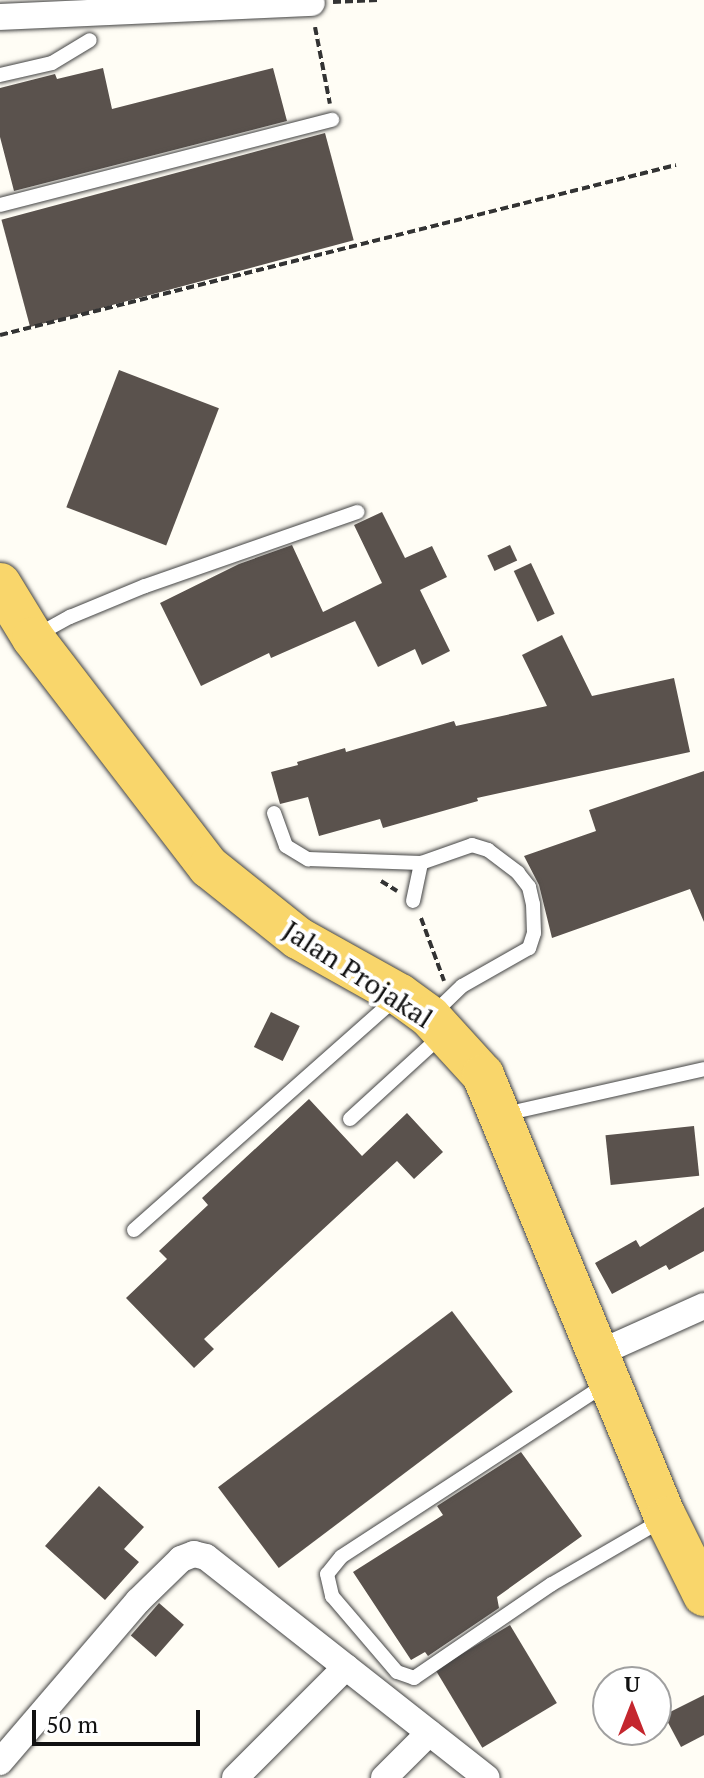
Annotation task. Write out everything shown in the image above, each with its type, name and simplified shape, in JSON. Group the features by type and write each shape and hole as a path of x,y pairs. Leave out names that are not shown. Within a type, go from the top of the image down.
{"main road":[{"name":"Jalan Projakal","path":"0,584 33,638 209,867 298,938 431,1011 483,1075 666,1518 704,1595"}],"street":[{"path":"0,17 182,5 312,3"},
{"path":"604,1367 704,1306"},
{"path":"0,1762 138,1601 181,1559 194,1554 206,1557 487,1778"},
{"path":"235,1778 346,1667"},
{"path":"384,1778 429,1733"}],"lane":[{"path":"0,75 52,63 90,40"},
{"path":"0,205 332,120"},
{"path":"33,638 70,617 145,586 358,512"},
{"path":"134,1230 480,973 529,948 534,933 529,887 518,873 488,850 472,845 421,863 308,859 286,846 274,813"},
{"path":"413,901 421,863"},
{"path":"350,1119 431,1011"},
{"path":"501,1115 704,1069"},
{"path":"604,1367 341,1557 327,1574 332,1596 397,1672 414,1678 552,1584 666,1518"}],"path":[{"path":"332,120 312,3 378,0"},
{"path":"0,335 676,165"},
{"path":"413,901 432,941 431,1011"}],"building":[{"path":"103,68 112,109 273,68 287,121 14,191 0,137 0,88 55,74 57,79"},
{"path":"325,133 354,240 30,327 1,220"},
{"path":"119,370 219,408 166,546 66,507"},
{"path":"382,512 405,558 432,546 447,577 420,590 450,651 422,665 415,649 378,667 355,621 271,658 269,653 201,686 160,603 239,564 292,545 323,612 382,583 354,525"},
{"path":"510,545 517,560 495,571 487,556"},
{"path":"531,563 555,614 537,622 514,571"},
{"path":"562,635 592,696 674,678 690,752 477,798 478,801 383,828 380,819 319,836 308,797 280,804 271,772 298,765 297,762 345,748 346,752 454,721 456,726 547,706 522,655"},
{"path":"704,771 704,922 690,889 552,938 539,885 524,856 596,831 589,810"},
{"path":"271,1012 300,1026 283,1061 254,1047"},
{"path":"309,1099 362,1156 407,1113 443,1152 414,1179 397,1161 204,1339 214,1349 194,1368 126,1298 167,1259 159,1251 208,1205 202,1198"},
{"path":"694,1126 699,1176 611,1185 605,1135"},
{"path":"704,1207 704,1251 669,1270 666,1265 612,1294 595,1263 636,1240 640,1247"},
{"path":"452,1311 513,1392 279,1568 218,1487"},
{"path":"521,1452 582,1536 497,1597 499,1608 428,1656 425,1652 411,1660 353,1572 443,1515 437,1506"},
{"path":"99,1486 144,1527 124,1549 139,1562 105,1600 45,1546"},
{"path":"159,1603 184,1625 156,1657 131,1635"},
{"path":"510,1625 557,1703 482,1748 435,1670"},
{"path":"704,1695 704,1735 681,1747 672,1730 672,1711"}]}
